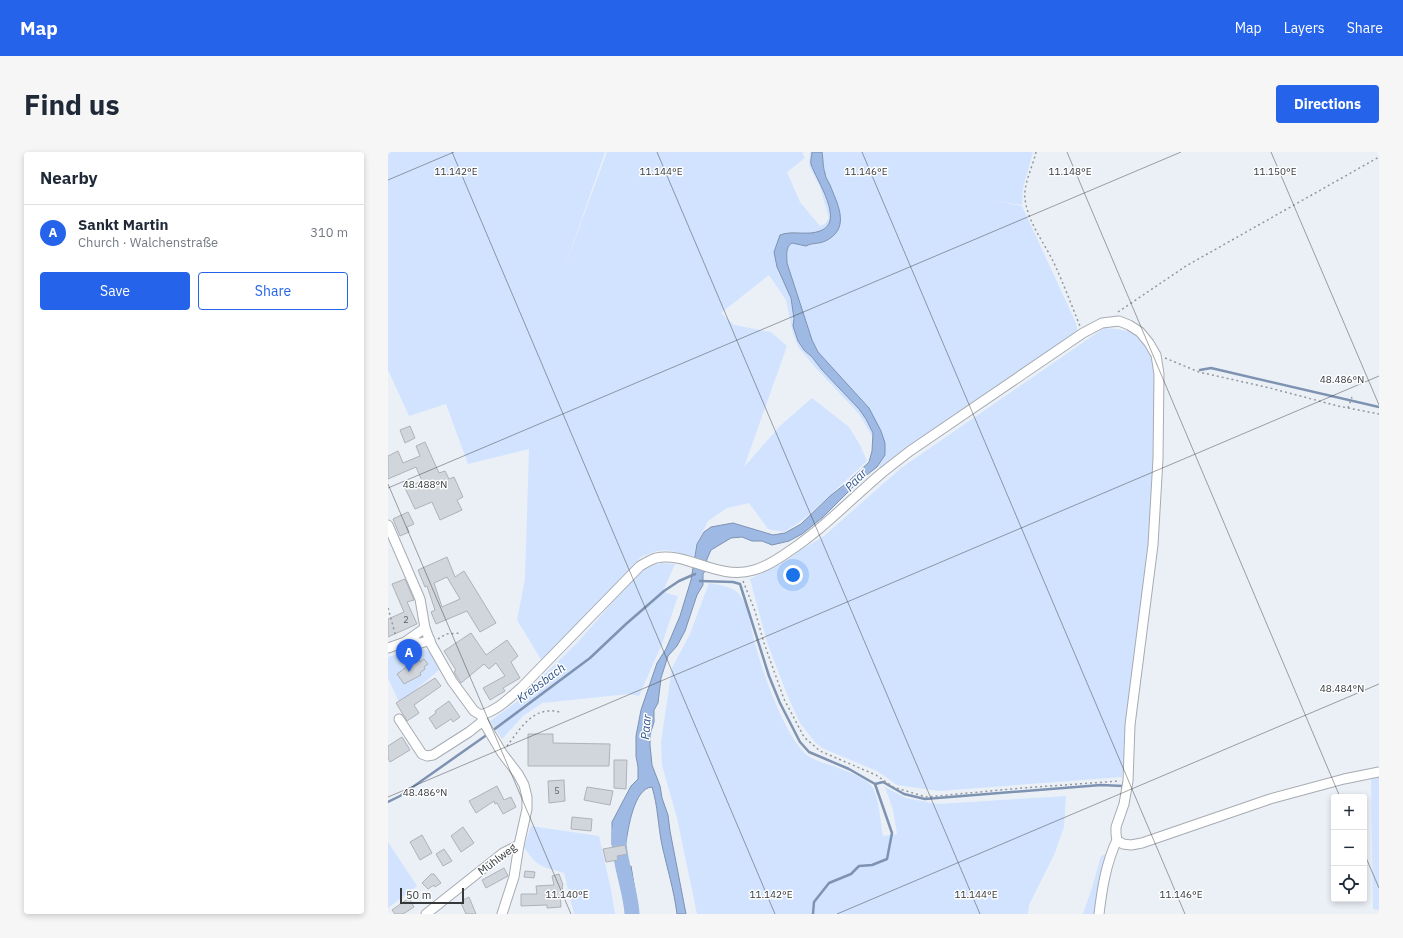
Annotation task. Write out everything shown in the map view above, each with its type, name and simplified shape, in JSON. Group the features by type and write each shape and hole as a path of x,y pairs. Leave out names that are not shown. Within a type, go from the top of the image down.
{"street":[{"path":"399,718 422,754 427,756 433,755 484,721 490,712 501,706 521,688 640,566 657,558 682,560 728,573 740,573 755,570 768,564 799,545 822,528 883,472 910,451 1083,333 1102,323 1118,321 1129,325 1140,332 1156,354 1159,374 1158,459 1153,545 1130,724 1128,781 1124,804 1116,827 1117,840 1112,851 1102,887 1099,914"},
{"name":"Mühlweg","path":"388,525 420,599 425,628 430,642 452,681 474,711 484,721 502,753 518,774 524,785 527,798 527,809 519,845 503,853 426,914"},
{"path":"397,645 425,628"},
{"path":"397,645 430,642"},
{"path":"1117,840 1123,844 1132,845 1142,843 1270,799 1344,779 1379,772"},
{"path":"502,914 514,877 519,845"}],"path":[{"path":"1036,152 1034,165 1028,179 1024,198 1035,228 1053,261 1083,333"},
{"path":"1115,314 1186,266 1379,157"},
{"path":"1156,354 1199,372 1348,408 1379,414"},
{"path":"1348,408 1352,397"},
{"path":"740,573 755,611 764,643 784,699 804,737 820,751 876,775 893,787 926,797 1085,783 1128,781"},
{"path":"388,608 395,630 397,645"},
{"path":"430,642 446,634 461,633"},
{"path":"502,753 520,729 533,716 541,712 561,712"}],"shaded area":[{"path":"388,152 605,152 564,269 607,152 802,152 805,158 787,172 800,202 820,226 825,224 829,218 820,187 809,166 810,152 812,152 811,164 830,209 830,218 828,226 818,232 790,232 774,252 777,267 786,286 792,304 795,331 800,344 813,358 822,371 845,393 861,412 872,430 873,438 859,414 799,348 793,334 786,300 769,275 721,313 734,325 771,332 787,346 744,467 780,426 812,398 849,427 860,445 867,461 804,519 784,532 768,529 749,503 727,508 708,521 696,545 694,558 668,550 656,551 641,557 542,661 517,620 525,579 529,449 468,464 446,404 409,416 388,370"},
{"path":"822,152 1033,152 1023,188 1022,205 990,200 1022,206 1076,323 1078,334 881,469 879,465 885,455 869,408 818,352 812,340 787,263 787,249 792,242 821,242 837,232 840,212 825,174"},
{"path":"1104,328 1131,332 1143,340 1152,359 1157,388 1152,501 1122,777 939,791 897,785 877,771 822,748 815,742 800,723 788,697 767,642 750,579 783,563 824,536 901,468"},
{"path":"661,563 675,564 664,589 666,593 678,596 662,644 639,696 629,694 542,703 523,716 502,739 490,721 515,703 577,643 631,581 646,568"},
{"path":"709,583 725,586 737,592 743,600 748,613 759,659 776,705 800,748 811,758 867,781 873,788 878,806 883,836 897,834 893,810 885,787 906,798 937,804 1066,796 1064,827 1054,855 1029,905 1028,914 697,914 677,818 662,765 661,742 672,668 690,634"},
{"path":"420,648 428,651 434,656 439,670 399,702 388,678 388,657"},
{"path":"1379,777 1379,910 1373,909 1371,778"},
{"path":"531,826 599,836 615,914 574,914 564,873 537,863 524,847"},
{"path":"388,842 417,886 388,908"},
{"path":"1107,854 1095,914 1083,914 1101,856"}],"water":[{"path":"812,152 822,152 826,176 836,199 840,214 839,228 835,234 823,242 806,246 792,243 787,249 787,263 812,340 818,352 869,408 881,431 885,443 885,455 877,467 859,481 823,517 802,534 789,541 772,545 762,541 752,541 742,537 731,538 711,550 703,574 703,585 697,595 685,631 677,646 668,656 661,678 658,703 654,710 654,722 650,735 652,765 660,786 662,798 668,815 686,914 677,914 662,845 656,801 652,787 646,789 636,801 630,819 626,843 612,845 612,822 631,786 638,779 636,736 641,710 657,663 666,649 680,616 691,580 697,544 704,532 711,527 733,523 773,535 785,533 801,524 830,496 849,481 869,462 872,451 873,433 866,419 859,409 804,350 798,341 793,326 794,319 791,298 777,267 774,252 780,235 820,231 827,226 830,219 830,210 827,200 811,164"},
{"path":"631,866 636,896 637,914 626,914 626,904 619,869"}],"building":[{"path":"410,426 415,438 405,443 400,430"},
{"path":"425,442 439,473 445,471 449,479 454,477 463,497 457,500 462,510 440,520 432,502 415,509 405,488 422,481 416,467 388,479 388,456 398,451 403,463 420,456 416,446"},
{"path":"408,512 414,524 407,527 409,532 400,536 393,519"},
{"path":"447,557 455,577 464,571 496,623 480,632 467,611 436,624 431,612 435,610 427,586 425,587 418,570","holes":["447,577 460,599 442,607 434,583"]},
{"path":"405,579 414,600 407,602 417,624 388,637 388,619 404,612 392,584"},
{"path":"471,633 486,655 507,640 518,656 511,662 520,678 503,688 505,691 490,700 483,688 505,676 496,663 489,669 484,664 461,683 454,672 456,670 444,651"},
{"path":"424,659 428,664 420,673 421,675 404,684 397,674 416,660 417,662 419,660 420,662"},
{"path":"435,678 441,686 414,705 419,713 407,721 396,703"},
{"path":"449,701 460,717 453,722 451,719 436,729 429,718 436,713 435,711"},
{"path":"528,734 553,734 553,743 610,744 609,766 528,766"},
{"path":"402,737 410,750 390,762 388,758 388,746"},
{"path":"614,760 627,760 626,789 614,788"},
{"path":"564,780 565,801 549,803 548,781"},
{"path":"497,786 504,800 511,797 516,807 503,814 497,803 495,804 494,801 476,813 469,801"},
{"path":"587,787 613,791 610,805 584,800"},
{"path":"572,817 592,819 591,831 571,829"},
{"path":"463,827 474,843 461,852 451,836"},
{"path":"422,835 432,853 420,860 410,842"},
{"path":"625,845 627,854 617,856 618,860 606,862 603,849"},
{"path":"444,849 452,861 443,866 436,854"},
{"path":"504,868 508,876 486,888 482,880"},
{"path":"525,871 535,872 534,878 524,877"},
{"path":"431,874 434,874 441,883 428,889 422,883"},
{"path":"559,874 563,885 563,891 560,891 561,907 547,908 547,905 521,906 521,894 537,894 536,886 554,885 552,876"},
{"path":"469,897 476,914 466,914 461,903"},
{"path":"409,898 414,907 403,914 395,914 392,910"}],"waterway":[{"path":"1200,370 1211,368 1379,407"},
{"name":"Krebsbach","path":"492,731 590,658 664,591 679,581 695,574"},
{"path":"700,581 733,582 740,584 769,676 780,703 800,742 809,752 849,769 875,784 892,833 887,859 872,865 859,866 851,874 829,883 814,902 813,914"},
{"name":"Krebsbach","path":"388,802 400,796 488,734"},
{"path":"875,784 883,782 904,794 925,799 1101,785 1123,786"},
{"name":"Paar","path":"621,824 619,845 632,914"}],"place":[{"name":"Sankt Martin","path":"409,672"}]}
